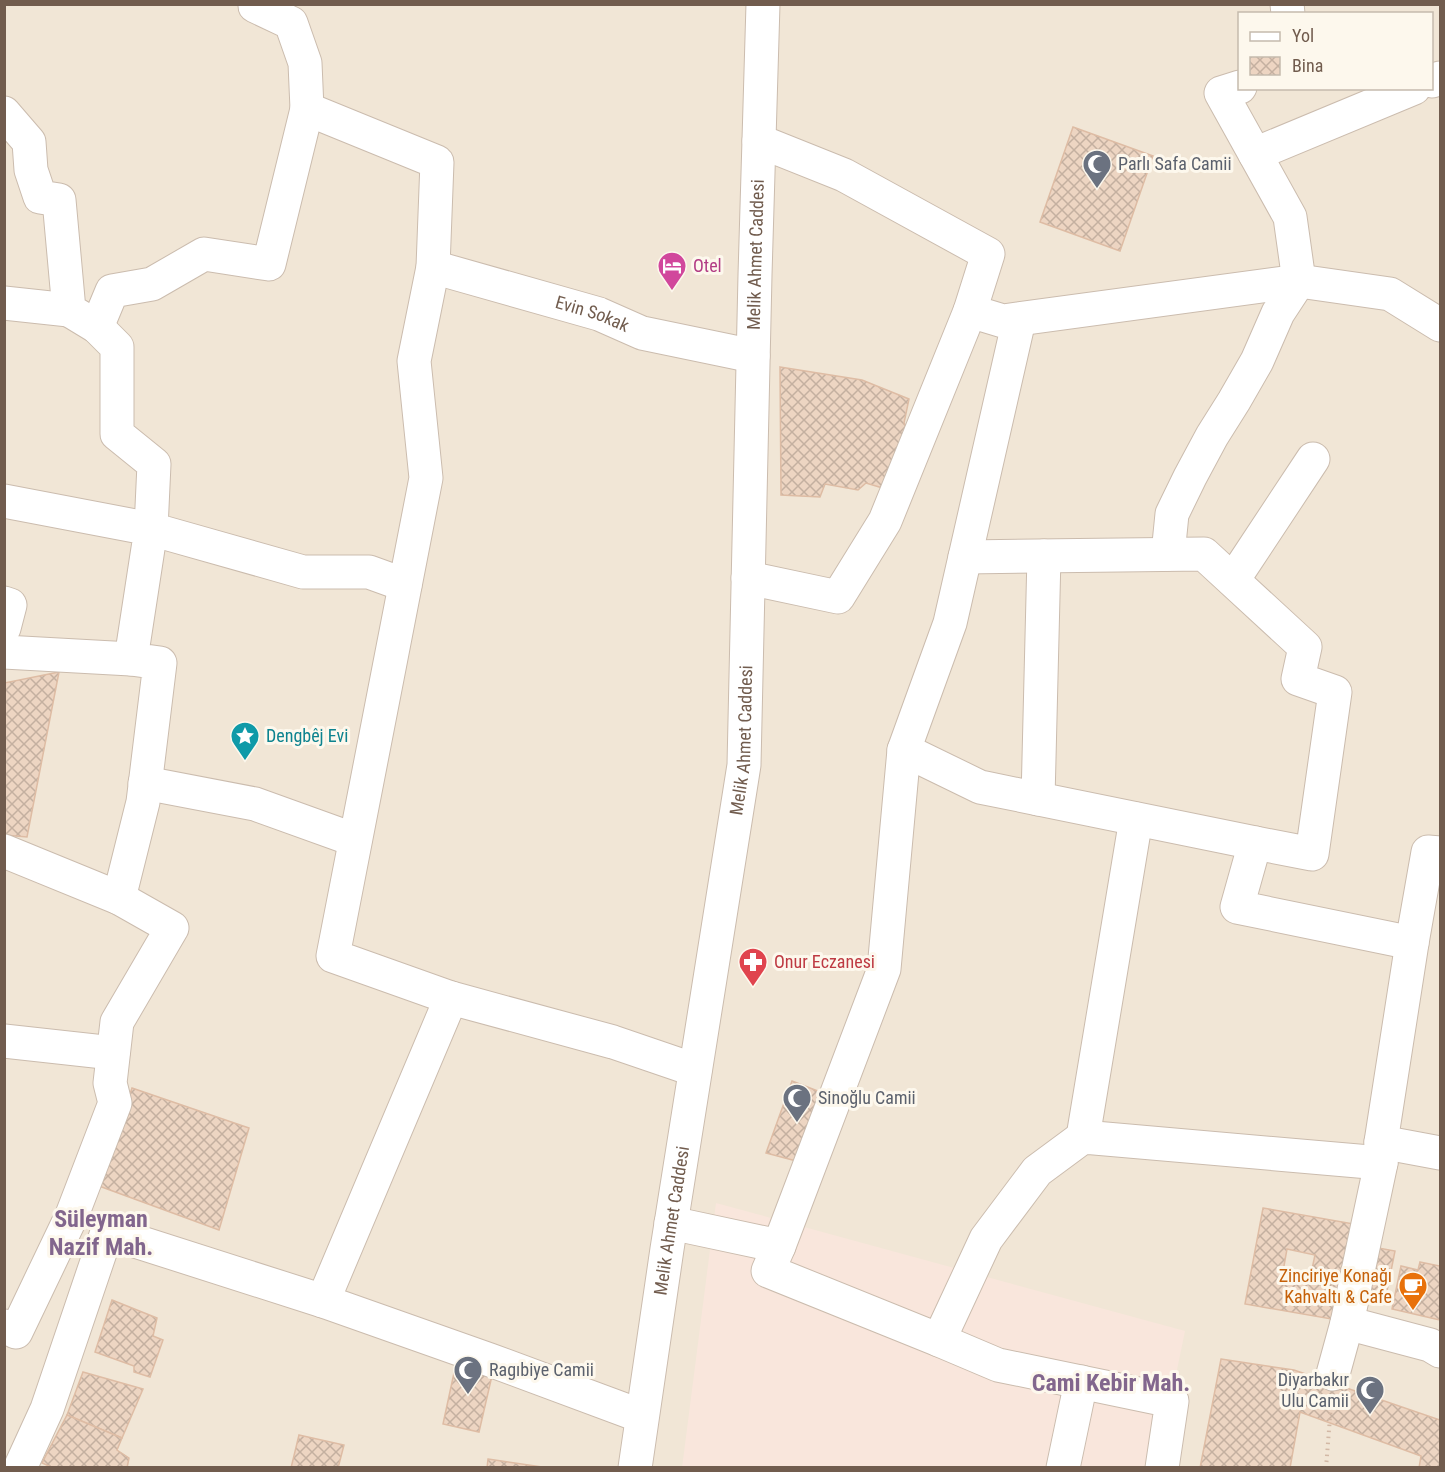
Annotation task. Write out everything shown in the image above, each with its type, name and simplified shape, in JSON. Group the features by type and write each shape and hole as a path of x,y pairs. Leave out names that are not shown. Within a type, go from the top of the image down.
{"street":[{"path":"97,327 112,291 152,284 204,254 269,264 307,109 305,63 291,23 255,4"},
{"path":"737,4 762,38"},
{"name":"Melik Ahmet Caddesi","path":"635,1467 641,1416 744,765 763,4"},
{"path":"1168,554 1172,514 1176,505 1212,436 1257,361 1278,313 1299,281 1290,217 1221,93 1238,87"},
{"path":"1255,154 1409,90"},
{"path":"307,109 438,162 433,267 414,361 426,478 333,956 451,998 613,1042 695,1070"},
{"path":"4,113 29,142 31,170 40,197 59,200 69,310"},
{"path":"748,578 838,597 885,521 970,311 988,254 844,175 759,141"},
{"name":"Evin Sokak","path":"433,267 599,314 642,333 753,356"},
{"path":"970,311 1003,321 1019,320 1299,281 1390,294 1440,325"},
{"path":"4,303 69,310 97,327 117,347 117,434 154,464 151,529 131,658"},
{"path":"1019,320 950,623 904,750 884,969 768,1271 998,1365 1173,1401 1162,1467"},
{"path":"1233,580 1313,459"},
{"path":"4,501 151,529 303,572 369,572 405,585"},
{"path":"904,750 980,787 1312,854 1335,692 1298,679 1305,647 1204,554 965,557"},
{"path":"1038,799 1044,556"},
{"path":"4,603 9,605 4,628"},
{"path":"4,652 131,658 160,663 143,802 119,898"},
{"path":"146,783 255,804 355,840"},
{"path":"1083,1137 1136,819"},
{"path":"1255,843 1237,907 1412,943"},
{"path":"4,851 119,898 171,928 117,1022 110,1083 115,1103 72,1215 16,1332 4,1326"},
{"path":"1333,1374 1347,1323 1381,1153 1428,852 1440,853"},
{"path":"323,1301 451,998"},
{"path":"4,1041 113,1053"},
{"path":"939,1340 986,1239 1037,1171 1083,1137 1381,1153 1440,1153"},
{"path":"72,1215 107,1232 323,1301 641,1416"},
{"path":"671,1223 779,1246"},
{"path":"20,1467 47,1409 107,1232"},
{"path":"1347,1323 1430,1345 1440,1351"},
{"path":"1063,1467 1081,1382"}],"path":[{"path":"1326,1467 1329,1432"}],"shaded area":[{"path":"5,5 1440,5 1440,1467 5,1467"},
{"path":"716,1203 1185,1331 1157,1467 682,1468"}],"building":[{"name":"Parlı Safa Camii","path":"1073,127 1153,156 1120,251 1040,222"},
{"path":"780,367 862,380 909,399 904,423 910,433 886,489 866,483 858,490 825,484 820,497 781,495"},
{"path":"59,672 27,837 4,835 4,683"},
{"name":"Sinoğlu Camii","path":"792,1081 828,1095 804,1163 766,1153"},
{"path":"132,1088 249,1128 219,1230 99,1186"},
{"path":"1263,1208 1354,1224 1337,1320 1245,1304","holes":["1287,1249 1315,1255 1309,1283 1282,1277"]},
{"path":"1373,1247 1395,1251 1385,1301 1363,1296"},
{"path":"1420,1262 1440,1266 1440,1320 1392,1309 1401,1266 1418,1270"},
{"path":"112,1300 157,1318 153,1336 163,1340 150,1377 134,1372 134,1366 95,1352"},
{"name":"Ragıbiye Camii","path":"457,1359 494,1367 479,1432 443,1424"},
{"name":"Diyarbakır Ulu Camii","path":"1221,1359 1294,1370 1440,1420 1440,1468 1419,1468 1421,1456 1300,1412 1290,1468 1200,1468"},
{"path":"83,1372 143,1389 122,1438 67,1415"},
{"path":"67,1415 122,1438 117,1450 129,1458 127,1468 53,1468 42,1463"},
{"path":"299,1435 344,1445 338,1468 291,1468"},
{"path":"488,1459 549,1468 487,1468"}],"place":[{"name":"Parlı Safa Camii","path":"1097,190"},
{"name":"Otel","path":"672,292"},
{"name":"Dengbêj Evi","path":"245,762"},
{"name":"Onur Eczanesi","path":"753,988"},
{"name":"Sinoğlu Camii","path":"797,1124"},
{"name":"Zinciriye Konağı Kahvaltı & Cafe","path":"1413,1312"},
{"name":"Ragıbiye Camii","path":"468,1396"},
{"name":"Diyarbakır Ulu Camii","path":"1370,1416"}],"district":[{"name":"Süleyman Nazif Mah.","path":"101,1233"},
{"name":"Cami Kebir Mah.","path":"1111,1383"}]}
